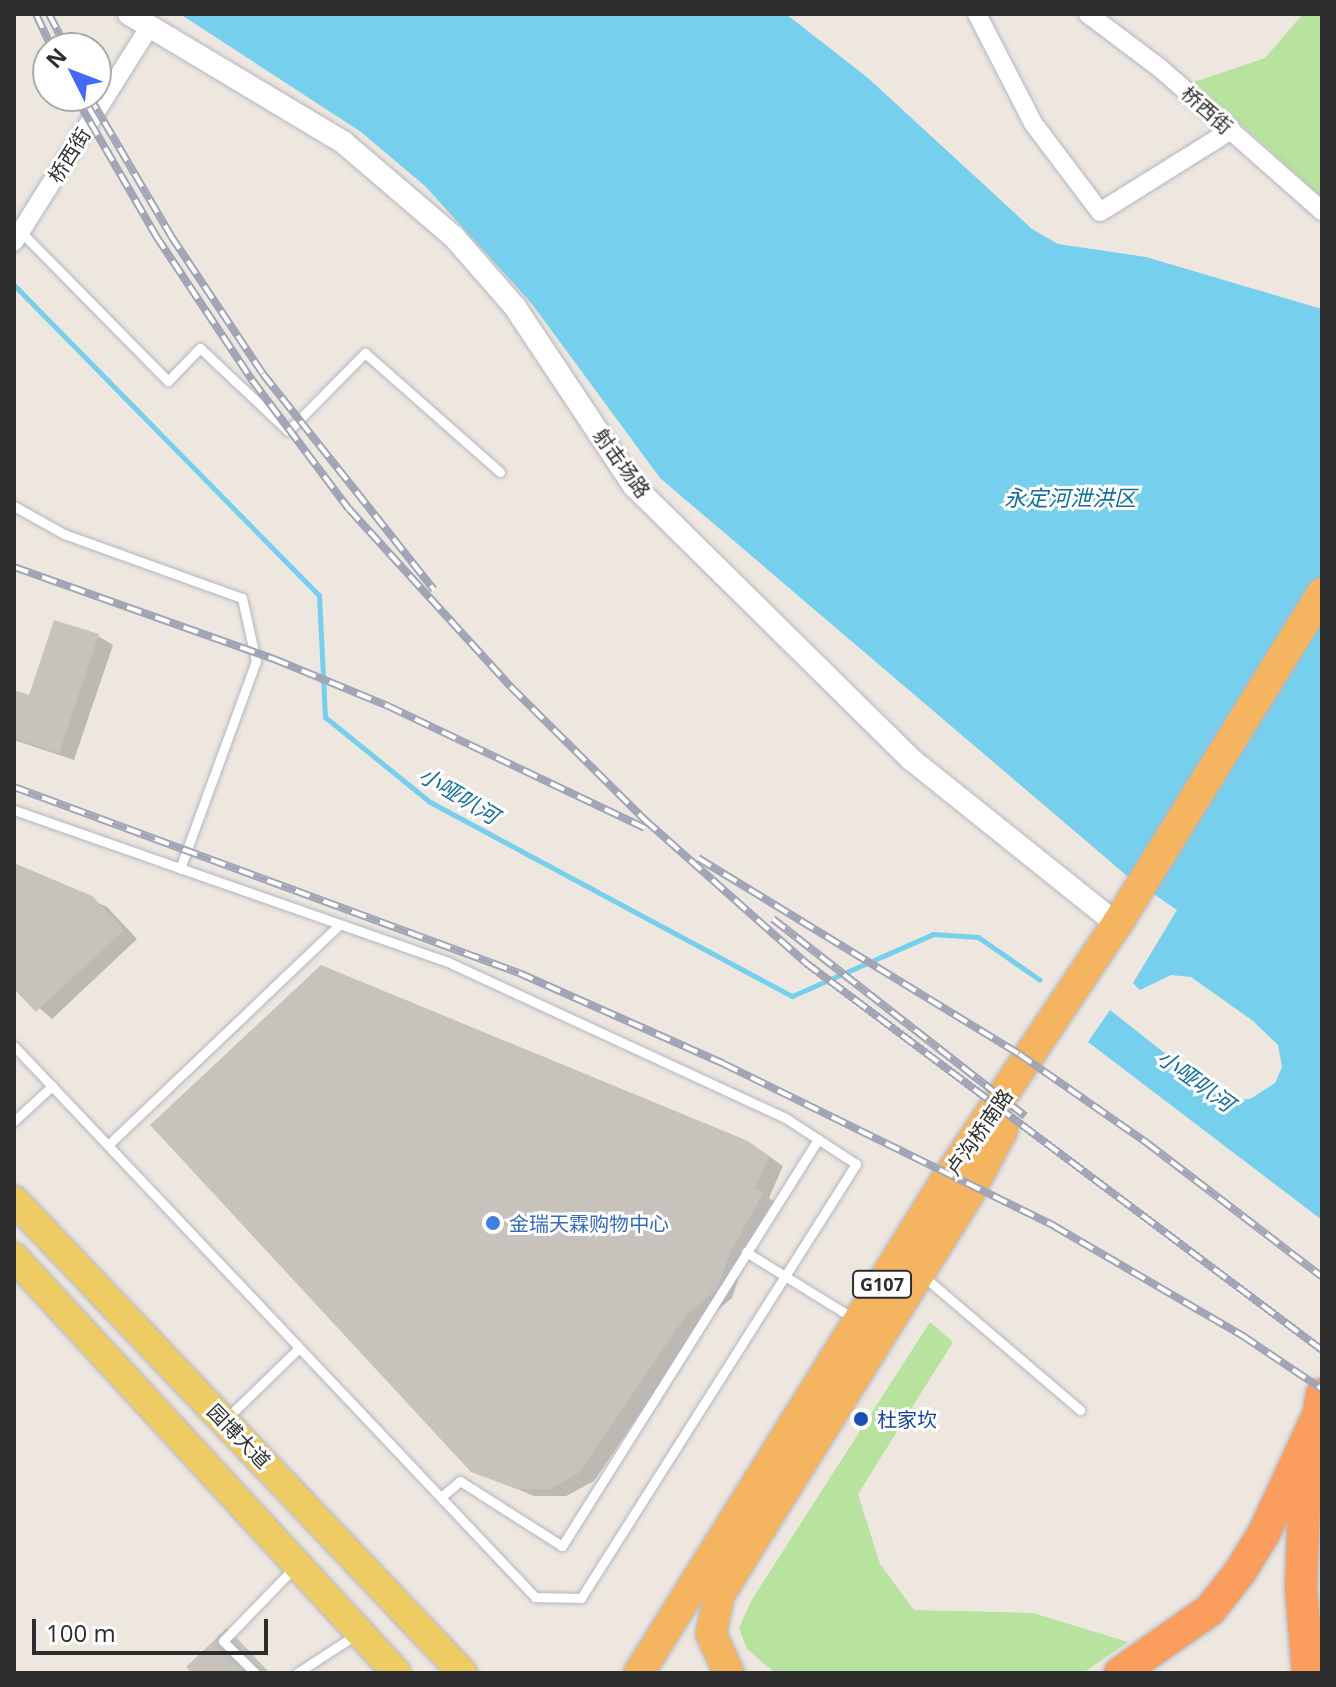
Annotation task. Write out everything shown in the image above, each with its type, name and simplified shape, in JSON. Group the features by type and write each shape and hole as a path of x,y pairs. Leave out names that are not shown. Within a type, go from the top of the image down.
{"highway":[{"name":"卢沟桥南路","path":"729,1673 711,1634 719,1595 919,1273 1129,909 1322,593"},
{"name":"卢沟桥南路","path":"639,1673 946,1180 1129,909 1322,613"},
{"path":"1120,1673 1210,1610 1240,1572 1264,1533 1319,1406"},
{"path":"1308,1673 1301,1574 1304,1505 1319,1406"}],"main road":[{"name":"园博大道","path":"14,1200 456,1668"},
{"path":"14,1257 395,1668"}],"street":[{"name":"射击场路","path":"129,14 343,142 454,237 515,307 634,486 912,760 1129,909"},
{"path":"977,14 1033,123 1100,212 1231,130"},
{"name":"桥西街","path":"1088,14 1231,130 1322,211"},
{"name":"桥西街","path":"17,236 149,28"}],"lane":[{"path":"17,236 168,381 200,348 288,431 365,353 500,472"},
{"path":"14,506 64,534 242,598 256,661 180,869"},
{"path":"14,810 448,962 784,1117 856,1164 581,1598 535,1597 14,1046"},
{"path":"108,1145 339,925"},
{"path":"14,1121 52,1086"},
{"path":"441,1497 460,1481 562,1546 818,1139"},
{"path":"746,1252 859,1322"},
{"path":"919,1273 1080,1410"},
{"path":"224,1420 299,1348"},
{"path":"255,1673 223,1641 299,1564"},
{"path":"297,1673 359,1632"}],"green space":[{"path":"1303,14 1322,14 1322,197 1194,82 1265,58"},
{"path":"930,1322 953,1342 858,1494 880,1564 914,1610 1033,1613 1128,1642 1083,1673 775,1673 747,1649 739,1628 751,1601"}],"water":[{"name":"永定河泄洪区","path":"180,14 786,14 868,78 1032,229 1058,244 1146,257 1322,309 1322,1220 1088,1042 1110,1010 1224,1100 1250,1099 1275,1083 1282,1067 1278,1045 1253,1021 1191,977 1171,975 1140,990 1133,983 1177,910 1126,875 660,478 532,304 425,186 361,132"}],"building":[{"path":"54,620 99,634 59,753 14,738 14,690 29,695"},
{"path":"14,863 92,896 124,930 36,1012 14,989"},
{"name":"金瑞天霖购物中心","path":"321,965 748,1141 769,1156 755,1188 763,1193 730,1253 717,1290 687,1314 579,1473 550,1489 517,1489 471,1472 150,1125"},
{"path":"227,1628 270,1673 192,1673 186,1667"}],"waterway":[{"name":"小哑叭河","path":"14,285 319,595 325,717 430,802 792,996 933,934 978,937 1040,980"}],"railway":[{"path":"36,14 44,32"},
{"path":"49,14 58,32"},
{"path":"84,112 156,236 252,380 349,509 511,687 645,820 806,963 1322,1350"},
{"path":"98,112 171,236 263,374 434,590"},
{"path":"14,567 274,659 388,706 645,828"},
{"path":"14,787 519,973 724,1064 1054,1226 1243,1336 1322,1389"},
{"path":"698,858 1019,1054 1147,1143 1322,1277"},
{"path":"773,919 1025,1116"}],"place":[{"name":"金瑞天霖购物中心","path":"493,1223"},
{"name":"杜家坎","path":"861,1419"}]}
